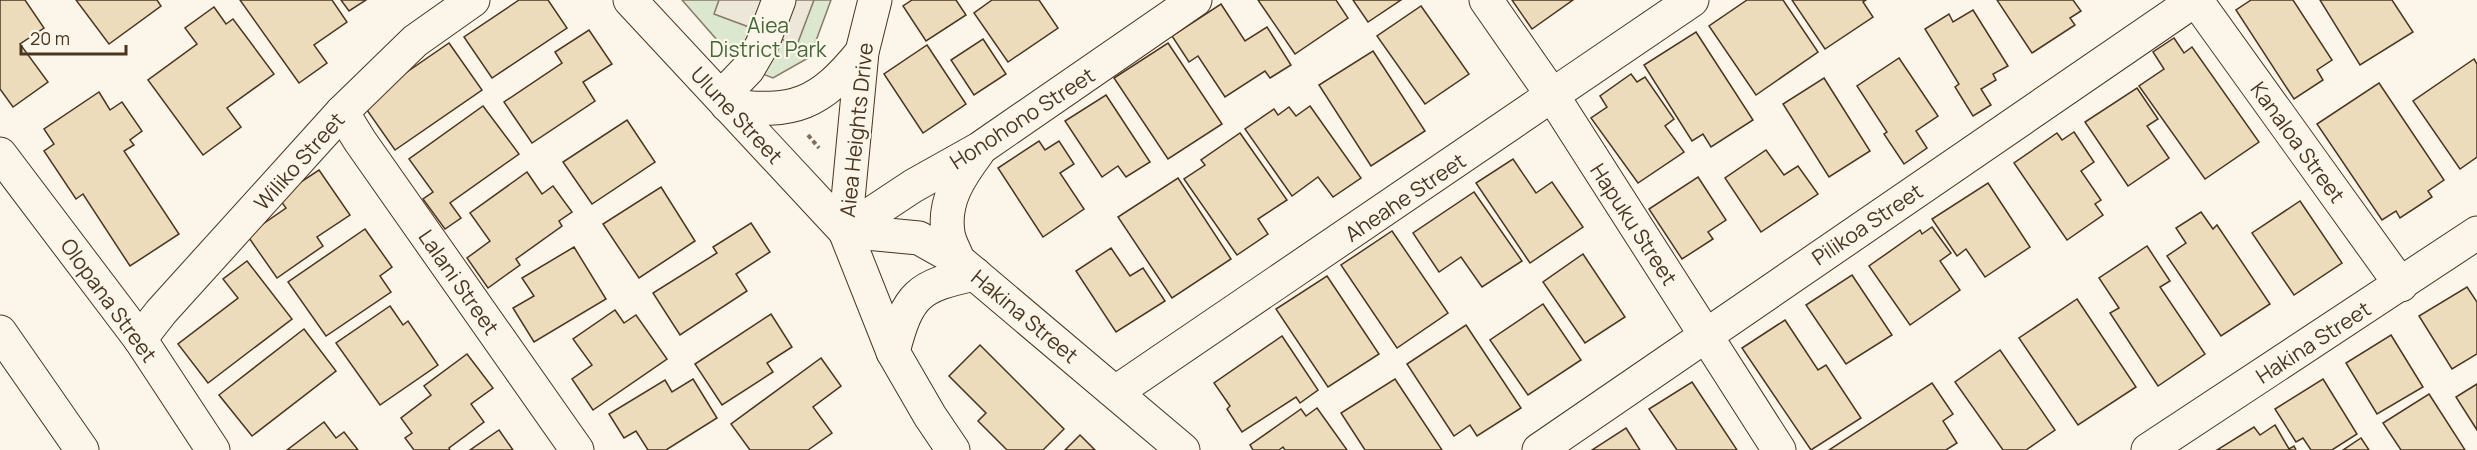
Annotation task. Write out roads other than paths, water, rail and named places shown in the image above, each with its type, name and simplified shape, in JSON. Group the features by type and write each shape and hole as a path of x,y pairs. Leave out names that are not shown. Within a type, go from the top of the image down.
{"main road":[{"name":"Wiliko Street","path":"141,339 161,312 342,112 415,41 473,0"},
{"name":"Ulune Street","path":"630,0 845,231"},
{"path":"779,0 762,45 724,101 776,109 802,104 823,92 843,76 862,52"},
{"name":"Aiea Heights Drive","path":"875,0 862,52 845,231 893,351 930,416 953,450"},
{"name":"Honohono Street","path":"845,231 913,186 979,149 1196,0"},
{"name":"Hapuku Street","path":"1486,0 1552,95 1779,450"},
{"name":"Aheahe Street","path":"1116,392 1692,0"},
{"name":"Kanaloa Street","path":"2196,0 2401,285"},
{"name":"Pilikoa Street","path":"1539,450 2196,0"},
{"name":"Lalani Street","path":"342,112 577,450"},
{"path":"893,351 902,320 913,300 925,289 967,267 948,234 949,204 958,179 979,149"},
{"name":"Olopana Street","path":"0,154 141,339 213,450"},
{"name":"Hakina Street","path":"845,231 919,238 967,267 1182,450"},
{"name":"Hakina Street","path":"2148,450 2477,233"},
{"path":"0,332 82,450"}],"park label":[{"name":"Aiea District Park","path":"768,37"}]}
